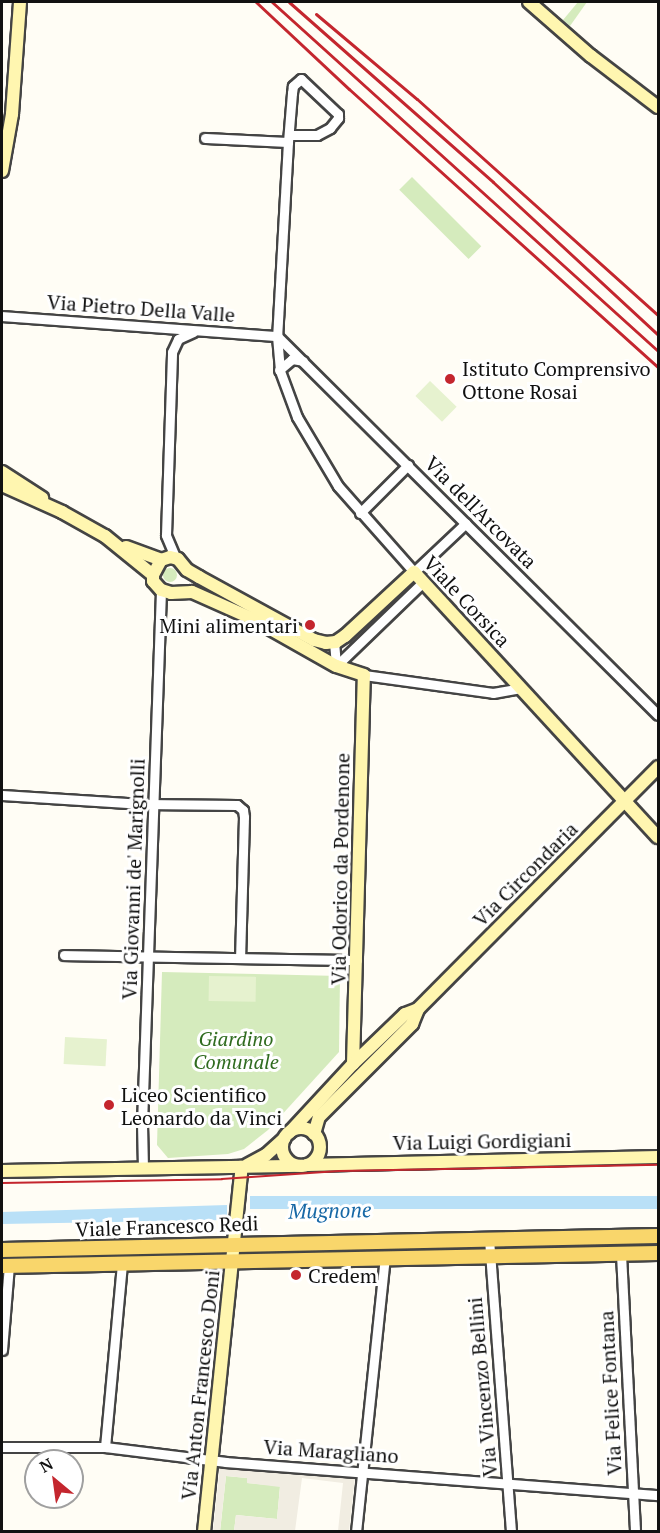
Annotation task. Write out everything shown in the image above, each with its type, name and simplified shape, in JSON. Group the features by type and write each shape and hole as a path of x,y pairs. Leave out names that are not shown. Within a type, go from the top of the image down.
{"main road":[{"name":"Viale Francesco Redi","path":"2,1250 235,1243 658,1236"},
{"name":"Viale Francesco Redi","path":"5,1265 122,1265 658,1253"}],"street":[{"path":"2,171 12,114 20,2"},
{"path":"529,2 591,56 658,107"},
{"name":"Viale Corsica","path":"205,138 288,138 317,135 330,128 338,118 338,114 301,79 293,86 288,138 277,336 279,370 297,417 319,458 360,513 658,837"},
{"name":"Via Pietro Della Valle","path":"2,316 277,336"},
{"path":"200,331 182,336 175,342 172,352 166,536 176,559 187,570 314,640 334,642 348,633 400,582 466,524"},
{"name":"Via dell'Arcovata","path":"277,336 658,715"},
{"path":"279,370 292,359 304,362"},
{"path":"360,513 408,465"},
{"path":"2,472 62,512 118,544 161,560 176,559"},
{"path":"2,485 62,512"},
{"path":"2,497 18,494"},
{"path":"118,544 153,575"},
{"path":"161,560 153,575 153,581 161,591 192,592 254,619 336,666 364,675 493,693 521,688"},
{"path":"178,591 187,581 187,570"},
{"path":"336,666 423,582"},
{"name":"Via Giovanni de' Marignolli","path":"143,1168 161,591"},
{"path":"334,642 336,666"},
{"name":"Via Odorico da Pordenone","path":"353,1064 364,675"},
{"name":"Via Circondaria","path":"304,1165 314,1161 320,1150 314,1134 319,1117 412,1024 418,1009 658,767"},
{"path":"2,795 153,804 237,806 243,810 240,957"},
{"path":"64,955 357,960"},
{"name":"Via Circondaria","path":"242,1167 262,1158 287,1136 353,1064 405,1014 418,1009"},
{"path":"304,1165 292,1164 285,1157 283,1148 287,1136 303,1129 314,1134"},
{"name":"Via Luigi Gordigiani","path":"2,1171 658,1157"},
{"name":"Via Anton Francesco Doni","path":"204,1532 242,1167"},
{"name":"Via Vincenzo Bellini","path":"489,1239 511,1532"},
{"name":"Via Felice Fontana","path":"621,1254 635,1532"},
{"path":"356,1532 385,1258"},
{"path":"2,1350 5,1265"},
{"path":"105,1446 122,1265"},
{"name":"Via Maragliano","path":"2,1447 105,1446 212,1460 658,1495"}],"green space":[{"path":"578,2 587,2 570,26 563,20"},
{"path":"412,177 481,246 469,259 399,190"},
{"path":"430,381 457,407 442,422 415,396"},
{"path":"167,568 173,568 177,575 173,582 167,582 163,578 163,572"},
{"name":"Giardino Comunale","path":"162,972 340,976 339,1052 268,1130 244,1149 228,1154 168,1158 157,1145"},
{"path":"209,976 256,977 256,1002 209,1001"},
{"path":"65,1037 107,1039 106,1066 64,1064"},
{"path":"226,1476 247,1478 247,1483 280,1486 277,1519 236,1515 234,1531 220,1532"}],"shaded area":[{"path":"220,1466 355,1476 349,1531 338,1531 343,1483 302,1478 295,1531 234,1531 236,1515 277,1519 280,1487 247,1483 247,1478 226,1476 220,1531 213,1532"}],"water":[{"path":"250,1196 658,1196 658,1209 250,1209"},
{"path":"227,1205 227,1220 2,1224 2,1212"}],"tram line":[{"path":"2,1183 222,1179 339,1171 658,1165"}],"railway":[{"path":"256,2 349,89 658,367"},
{"path":"272,2 658,351"},
{"path":"289,2 493,182 658,335"},
{"path":"316,14 417,99 658,315"}],"place":[{"name":"Istituto Comprensivo Ottone Rosai","path":"450,379"},
{"name":"Mini alimentari","path":"310,625"},
{"name":"Liceo Scientifico Leonardo da Vinci","path":"109,1105"},
{"name":"Credem","path":"296,1275"}],"water label":[{"name":"Mugnone","path":"330,1210"}]}
